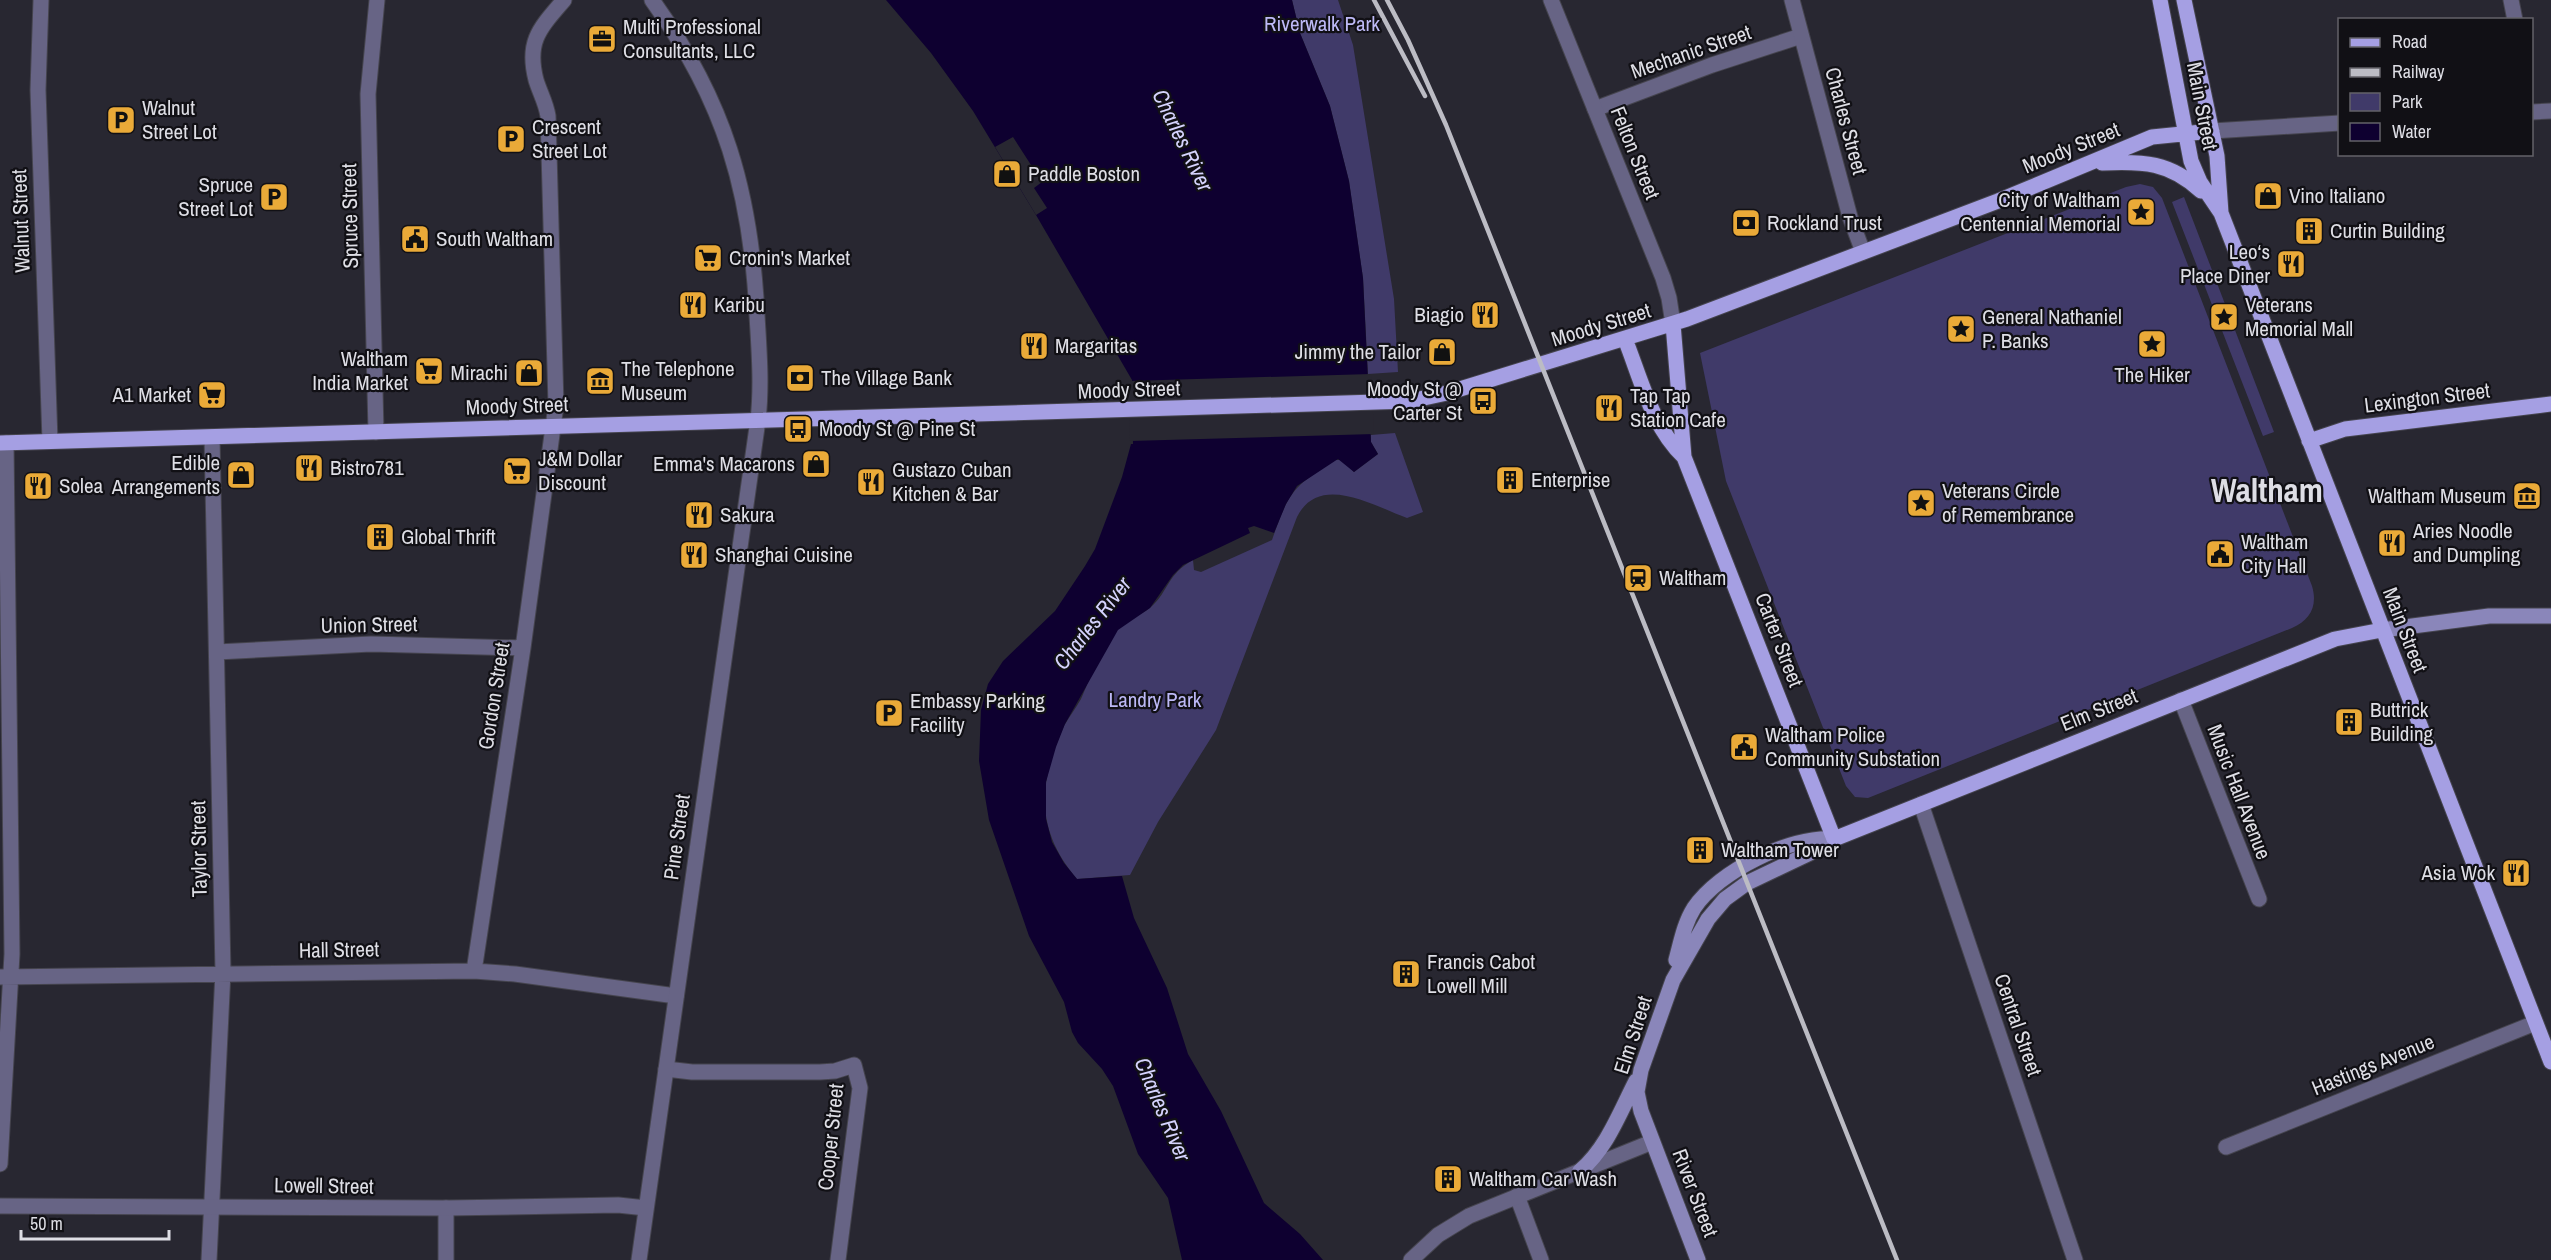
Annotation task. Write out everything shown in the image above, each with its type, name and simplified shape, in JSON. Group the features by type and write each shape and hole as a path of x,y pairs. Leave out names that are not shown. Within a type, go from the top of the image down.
{"main road":[{"name":"Main Street","path":"2160,0 2184,133 2195,171 2220,213 2551,1062"},
{"name":"Main Street","path":"2184,0 2212,131 2218,167 2220,213"},
{"name":"Moody Street","path":"3,443 1410,401 1447,393 1673,324 2152,138 2212,131"},
{"path":"2090,163 2139,162 2164,166 2194,184 2220,213"},
{"name":"Carter Street","path":"1673,324 1684,457 1834,839"},
{"name":"Carter Street","path":"1625,339 1661,428 1684,457"},
{"name":"Lexington Street","path":"2309,441 2345,429 2551,404"},
{"path":"2382,630 2489,615 2551,616"},
{"name":"Elm Street","path":"1652,1142 1638,1098 1641,1070 1669,992 1697,935 1708,919 1725,900 1748,883 1834,839 2181,700 2336,639 2382,630"},
{"path":"1580,1171 1592,1160 1605,1142 1641,1070"},
{"name":"River Street","path":"1652,1142 1698,1260"}],"street":[{"name":"Walnut Street","path":"41,0 38,90 50,441"},
{"name":"Spruce Street","path":"376,432 368,94 377,0"},
{"name":"Gordon Street","path":"474,971 523,648 556,405 547,108 537,81 532,51 534,40 540,29 564,0"},
{"name":"Pine Street","path":"639,1260 758,420 761,383 751,234 731,149 711,98 687,53 652,0"},
{"name":"Felton Street","path":"1551,0 1665,285 1673,324"},
{"name":"Charles Street","path":"1792,0 1850,217 1863,252"},
{"path":"2511,0 2515,18"},
{"name":"Mechanic Street","path":"1594,109 1801,36"},
{"path":"2533,112 2551,111"},
{"path":"2212,131 2338,123"},
{"name":"Taylor Street","path":"209,1260 223,972 212,437"},
{"path":"0,1164 6,977 3,443"},
{"name":"Union Street","path":"217,652 371,644 523,648"},
{"name":"Music Hall Avenue","path":"2181,700 2259,899"},
{"name":"Central Street","path":"1921,804 2075,1260"},
{"name":"Hall Street","path":"6,977 223,972 474,971 515,974 676,996"},
{"name":"Hastings Avenue","path":"2226,1147 2535,1023"},
{"name":"Cooper Street","path":"666,1069 699,1072 827,1072 854,1065 860,1088 838,1260"},
{"path":"1411,1260 1429,1242 1452,1226 1517,1196 1652,1142"},
{"path":"1517,1196 1541,1260"},
{"name":"Lowell Street","path":"0,1206 446,1208 618,1205 646,1208"},
{"path":"446,1208 446,1260"}],"green space":[{"name":"Riverwalk Park","path":"1292,0 1338,0 1353,45 1394,299 1398,372 1368,374 1363,278 1349,181 1330,106 1300,33"},
{"path":"2140,184 2153,187 2162,198 2312,586 2314,600 2311,612 2304,621 2292,628 1868,798 1855,797 1846,786 1726,481 1700,353 2126,187"},
{"path":"2184,197 2274,432 2263,436 2172,202"},
{"name":"Landry Park","path":"1395,433 1423,512 1407,518 1348,496 1333,494 1319,496 1307,504 1297,517 1216,730 1158,822 1130,875 1077,879 1063,860 1054,842 1045,806 1046,787 1049,767 1064,726 1081,699 1111,637 1125,623 1151,607 1184,565 1193,560 1194,570 1201,572 1272,540 1288,501 1300,485 1335,460 1342,460 1354,472 1378,454 1371,442 1371,435"}],"water":[{"name":"Charles River","path":"886,0 1292,0 1300,33 1330,106 1349,181 1363,278 1371,442 1378,454 1354,472 1338,459 1297,486 1286,504 1274,533 1254,526 1248,528 1250,533 1183,565 1173,575 1150,608 1118,630 1065,724 1046,782 1046,819 1052,842 1064,863 1077,879 1122,876 1134,918 1167,988 1188,1054 1221,1111 1264,1203 1300,1234 1323,1260 1182,1260 1168,1198 1138,1154 1113,1086 1102,1069 1078,1043 1072,1032 1064,1002 1029,936 989,820 979,761 981,710 988,684 1003,661 1055,611 1095,549 1122,477 1131,444 1133,444 1132,380 973,111 931,53"}],"pier":[{"path":"1013,137 1042,182 1034,188 1047,208 1036,215 995,147"},
{"path":"1371,374 1374,434 1130,441 1129,381"}],"railway":[{"path":"1374,0 1425,96"},
{"path":"1387,0 1408,40 1446,125 1897,1260"}],"place":[{"name":"Multi Professional Consultants, LLC","path":"602,39"},
{"name":"Walnut Street Lot","path":"121,120"},
{"name":"Crescent Street Lot","path":"511,139"},
{"name":"Paddle Boston","path":"1007,174"},
{"name":"Vino Italiano","path":"2268,196"},
{"name":"Spruce Street Lot","path":"274,197"},
{"name":"City of Waltham Centennial Memorial","path":"2141,212"},
{"name":"Rockland Trust","path":"1746,223"},
{"name":"Curtin Building","path":"2309,231"},
{"name":"South Waltham","path":"415,239"},
{"name":"Cronin's Market","path":"708,258"},
{"name":"Leo‘s Place Diner","path":"2291,264"},
{"name":"Karibu","path":"693,305"},
{"name":"Biagio","path":"1485,315"},
{"name":"Veterans Memorial Mall","path":"2224,317"},
{"name":"General Nathaniel P. Banks","path":"1961,329"},
{"name":"The Hiker","path":"2152,344"},
{"name":"Margaritas","path":"1034,346"},
{"name":"Jimmy the Tailor","path":"1442,352"},
{"name":"Waltham India Market","path":"429,371"},
{"name":"Mirachi","path":"529,373"},
{"name":"The Village Bank","path":"800,378"},
{"name":"The Telephone Museum","path":"600,381"},
{"name":"A1 Market","path":"212,395"},
{"name":"Moody St @ Carter St","path":"1483,401"},
{"name":"Tap Tap Station Cafe","path":"1609,408"},
{"name":"Moody St @ Pine St","path":"798,429"},
{"name":"Emma's Macarons","path":"816,464"},
{"name":"Bistro781","path":"309,468"},
{"name":"J&M Dollar Discount","path":"517,471"},
{"name":"Edible Arrangements","path":"241,475"},
{"name":"Enterprise","path":"1510,480"},
{"name":"Gustazo Cuban Kitchen & Bar","path":"871,482"},
{"name":"Solea","path":"38,486"},
{"name":"Waltham Museum","path":"2527,496"},
{"name":"Veterans Circle of Remembrance","path":"1921,503"},
{"name":"Sakura","path":"699,515"},
{"name":"Global Thrift","path":"380,537"},
{"name":"Aries Noodle and Dumpling","path":"2392,543"},
{"name":"Waltham City Hall","path":"2220,554"},
{"name":"Shanghai Cuisine","path":"694,555"},
{"name":"Waltham","path":"1638,578"},
{"name":"Embassy Parking Facility","path":"889,713"},
{"name":"Buttrick Building","path":"2349,722"},
{"name":"Waltham Police Community Substation","path":"1744,747"},
{"name":"Waltham Tower","path":"1700,850"},
{"name":"Asia Wok","path":"2516,873"},
{"name":"Francis Cabot Lowell Mill","path":"1406,974"},
{"name":"Waltham Car Wash","path":"1448,1179"}],"district":[{"name":"Waltham","path":"2267,490"}]}
